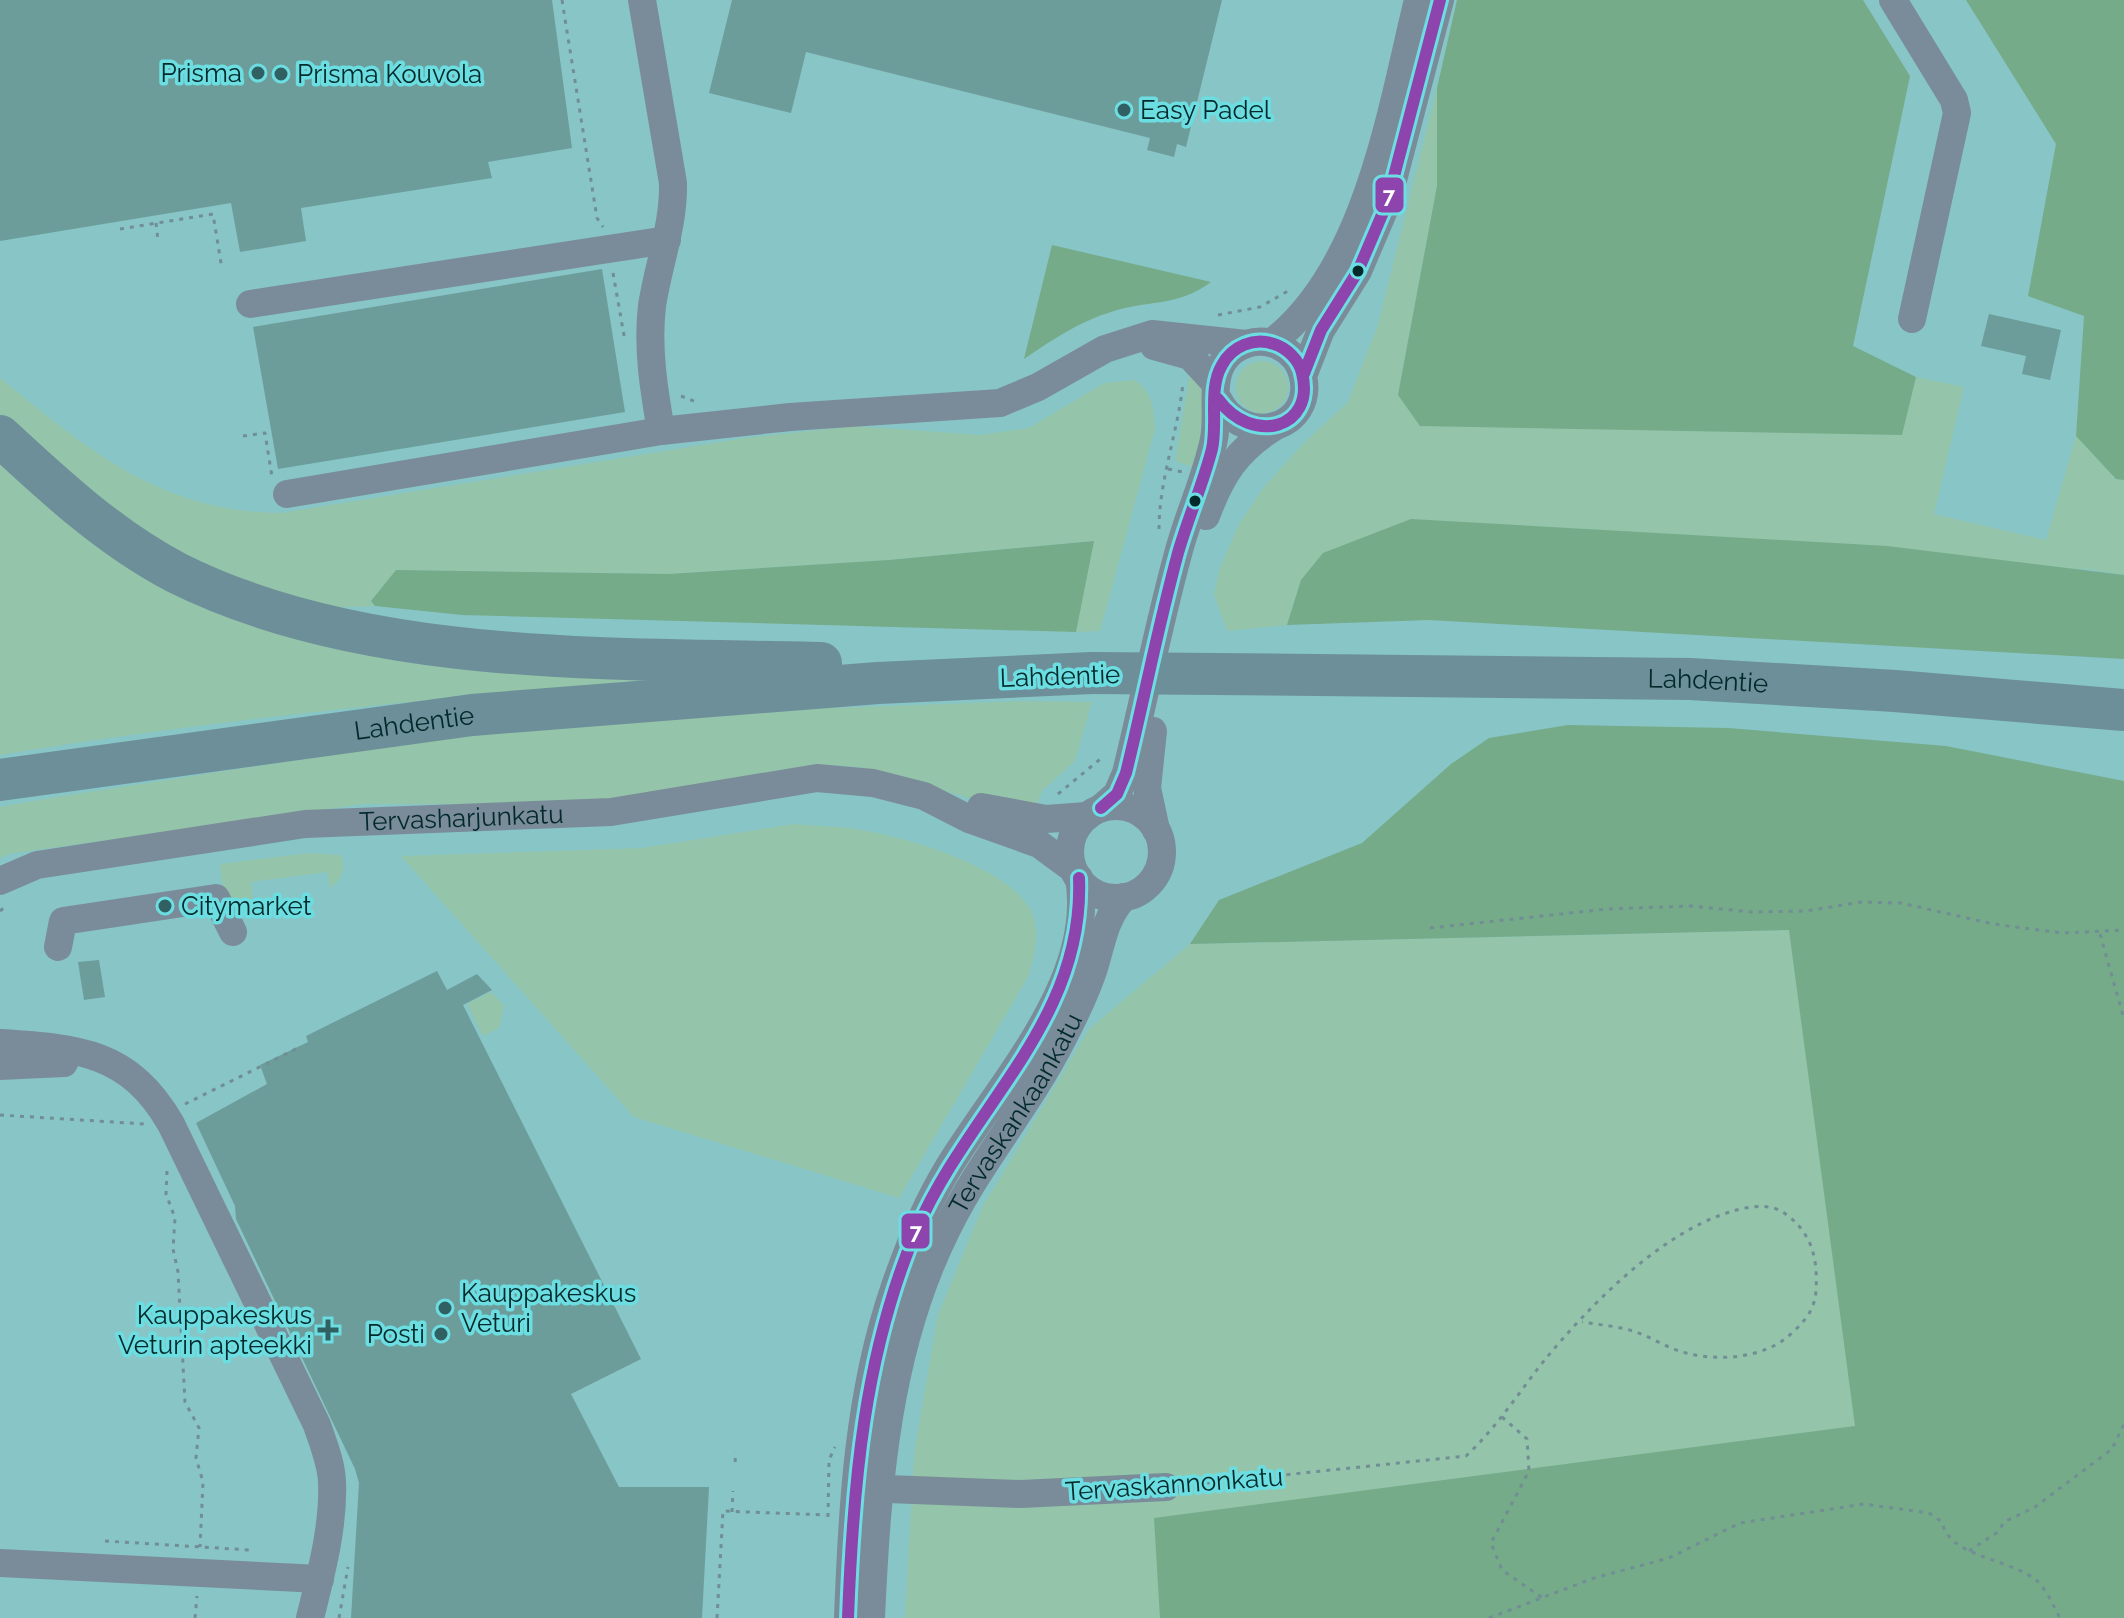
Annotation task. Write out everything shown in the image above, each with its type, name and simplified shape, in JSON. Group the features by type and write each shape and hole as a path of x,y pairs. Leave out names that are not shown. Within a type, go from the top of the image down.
{"highway":[{"path":"0,436 79,508 150,557 239,598 302,618 427,644 561,656 842,663 878,683"},
{"name":"Lahdentie","path":"0,780 472,715 878,683 1092,673 1690,679 1895,691 2124,710"}],"street":[{"path":"642,0 673,183 674,207 652,303 650,338 661,431"},
{"path":"1418,0 1418,45 1387,203 1358,271 1321,330 1303,376 1301,402 1295,413 1241,450 1219,486 1197,540 1149,755 1147,788 1161,861 1155,876 1145,887 1124,897 1100,895 1076,874 1070,843 1076,828 1117,794 1126,773 1178,552 1209,459 1217,392 1225,359 1300,318 1349,237 1418,45 1440,0"},
{"path":"1893,0 1954,100 1957,113 1912,319"},
{"path":"250,304 667,240"},
{"path":"287,494 661,431 790,417 1000,403 1038,387 1105,349 1132,338 1171,333 1258,343 1292,355 1303,376"},
{"path":"1105,349 1133,345 1173,350 1190,356 1217,392 1223,409 1240,425 1251,429 1274,427"},
{"name":"Tervasharjunkatu","path":"0,881 37,865 305,824 611,812 817,778 873,783 1027,817 1094,812"},
{"name":"Tervasharjunkatu","path":"924,796 969,819 1039,844 1076,874"},
{"path":"1094,812 1117,806 1133,809 1156,830"},
{"name":"Tervaskankaankatu","path":"871,1618 868,1488 875,1355 894,1288 921,1219 946,1172 1057,998 1080,931 1083,912 1076,874"},
{"name":"Tervaskankaankatu","path":"848,1618 868,1488 904,1348 930,1264 999,1139 1055,1055 1079,1009 1110,913 1124,897"},
{"path":"58,947 63,921 216,898 233,932"},
{"path":"0,1043 85,1051 112,1061 156,1098 171,1124 317,1425 332,1480 320,1579 310,1618"},
{"path":"0,1066 94,1063 127,1073"},
{"name":"Tervaskannonkatu","path":"868,1488 1021,1494 1166,1487"},
{"path":"0,1563 320,1579"}],"path":[{"path":"562,0 597,218 606,233"},
{"path":"120,229 213,214 222,269"},
{"path":"156,223 158,241"},
{"path":"210,233 216,232"},
{"path":"613,273 627,350"},
{"path":"1215,316 1260,307 1291,289"},
{"path":"1159,537 1159,513 1176,437 1184,380"},
{"path":"673,392 697,403 709,403"},
{"path":"243,436 265,433 273,481 285,479 287,494"},
{"path":"1168,469 1186,472"},
{"path":"1054,797 1111,749"},
{"path":"1430,928 1607,909 1691,906 1752,912 1806,911 1861,902 1901,903 2007,926 2100,934 2124,930"},
{"path":"2100,934 2124,1019"},
{"path":"0,1115 158,1125"},
{"path":"105,1541 200,1547 203,1482 196,1458 199,1428 185,1402 180,1353 182,1320 173,1249 175,1218 166,1194 167,1165"},
{"path":"1544,1599 1502,1570 1491,1543 1529,1471 1527,1439 1502,1417 1546,1360 1582,1322 1643,1258 1713,1217 1745,1207 1777,1207 1798,1223 1811,1242 1817,1270 1815,1303 1806,1320 1785,1341 1762,1351 1715,1358 1685,1353 1634,1331 1582,1322"},
{"name":"Tervaskannonkatu","path":"1166,1487 1466,1456 1502,1417"},
{"path":"1969,1551 1998,1532 2004,1522 2035,1507 2112,1449 2124,1424"},
{"path":"826,1509 829,1460 837,1445"},
{"path":"735,1462 736,1452"},
{"path":"732,1512 733,1491"},
{"path":"1489,1618 1594,1578 1669,1558 1740,1523 1864,1504 1929,1513 1942,1522 1944,1532 1956,1547 2005,1562 2037,1581 2060,1618"},
{"path":"717,1618 723,1511 826,1515"},
{"path":"195,1618 197,1589"}],"green space":[{"path":"1457,0 1863,0 1910,76 1853,346 1916,377 1902,435 1420,426 1398,395 1437,186 1437,88"},
{"path":"1966,0 2124,0 2124,480 2116,479 2076,436 2084,316 2028,296 2056,144"},
{"path":"1437,88 1437,186 1398,395 1901,435 1916,377 1964,387 1934,514 2046,540 2076,436 2116,479 2124,480 2124,575 2087,569 1301,580 1287,625 1227,631 1214,594 1219,571 1239,524 1263,488 1304,443 1348,402 1378,325"},
{"path":"1052,245 1211,282 1186,296 1099,316 1066,332 1024,359"},
{"path":"1262,361 1280,369 1288,387 1280,405 1262,413 1244,405 1236,387 1244,369"},
{"path":"1191,368 1211,405 1192,467 1175,461"},
{"path":"0,378 96,452 162,489 238,510 281,513 745,438 854,426 980,435 1029,428 1104,383 1135,380 1146,390 1151,402 1155,429 1100,631 1076,632 1093,541 889,560 669,574 396,570 371,601 368,599 375,606 325,608 169,555 0,419"},
{"path":"0,447 185,588 710,677 354,708 177,729 0,755"},
{"path":"1411,519 1887,546 2124,575 2124,659 1429,620 1287,625 1301,580 1323,553"},
{"path":"1094,541 1076,632 462,615 375,606 371,601 396,570 669,574 889,560"},
{"path":"1022,701 1092,702 1075,761 1042,791 1035,810 983,802 860,767 827,765 581,804 364,804 8,854 0,858 0,807 434,739 779,710"},
{"path":"1568,725 1728,728 1946,746 2124,781 2124,1618 1160,1618 1154,1518 1855,1426 1789,930 1190,944 1219,900 1362,843 1451,764 1489,738"},
{"path":"794,824 877,833 959,858 1009,886 1026,903 1035,922 1036,943 1028,977 899,1198 634,1117 401,856 642,848"},
{"path":"308,853 341,855 342,874 330,888 327,872 251,882 253,901 239,909 222,883 220,864"},
{"path":"1789,930 1858,1428 1162,1618 905,1618 914,1454 938,1315 982,1208 1089,1029 1190,944"},
{"path":"491,992 504,1005 499,1028 483,1036 467,1004"}],"building":[{"name":"Prisma Kouvola","path":"0,0 552,0 572,148 488,162 492,178 301,208 306,241 240,252 231,203 0,241"},
{"path":"732,0 1222,0 1186,147 1177,144 1174,157 1147,150 1150,138 806,52 791,113 709,93"},
{"path":"602,269 625,412 278,469 253,327"},
{"path":"1989,314 2061,330 2050,380 2022,374 2026,356 1981,346"},
{"path":"99,960 105,997 84,1000 78,962"},
{"name":"Kauppakeskus Veturi","path":"437,971 447,990 477,974 492,990 463,1005 641,1359 571,1394 619,1487 709,1487 702,1618 351,1618 359,1483 355,1469 236,1219 235,1206 196,1123 267,1084 260,1065 308,1042 306,1036"}],"transit line":[{"name":"7","path":"1303,376 1321,330 1358,271 1387,203 1440,0"},
{"name":"7","path":"1101,808 1117,794 1126,773 1178,553 1212,449 1215,384 1222,365 1238,348 1266,342 1292,355 1302,373 1304,392 1300,407 1291,418 1278,425 1247,423 1232,414 1218,399"},
{"name":"7","path":"848,1618 853,1519 864,1421 884,1325 898,1277 938,1186 1020,1062 1064,976 1076,929 1079,878"}],"place":[{"name":"Prisma","path":"258,73"},
{"name":"Prisma Kouvola","path":"281,74"},
{"name":"Easy Padel","path":"1124,110"},
{"name":"Citymarket","path":"165,906"},
{"name":"Kauppakeskus Veturi","path":"445,1308"},
{"name":"Kauppakeskus Veturin apteekki","path":"328,1330"},
{"name":"Posti","path":"441,1334"}]}
